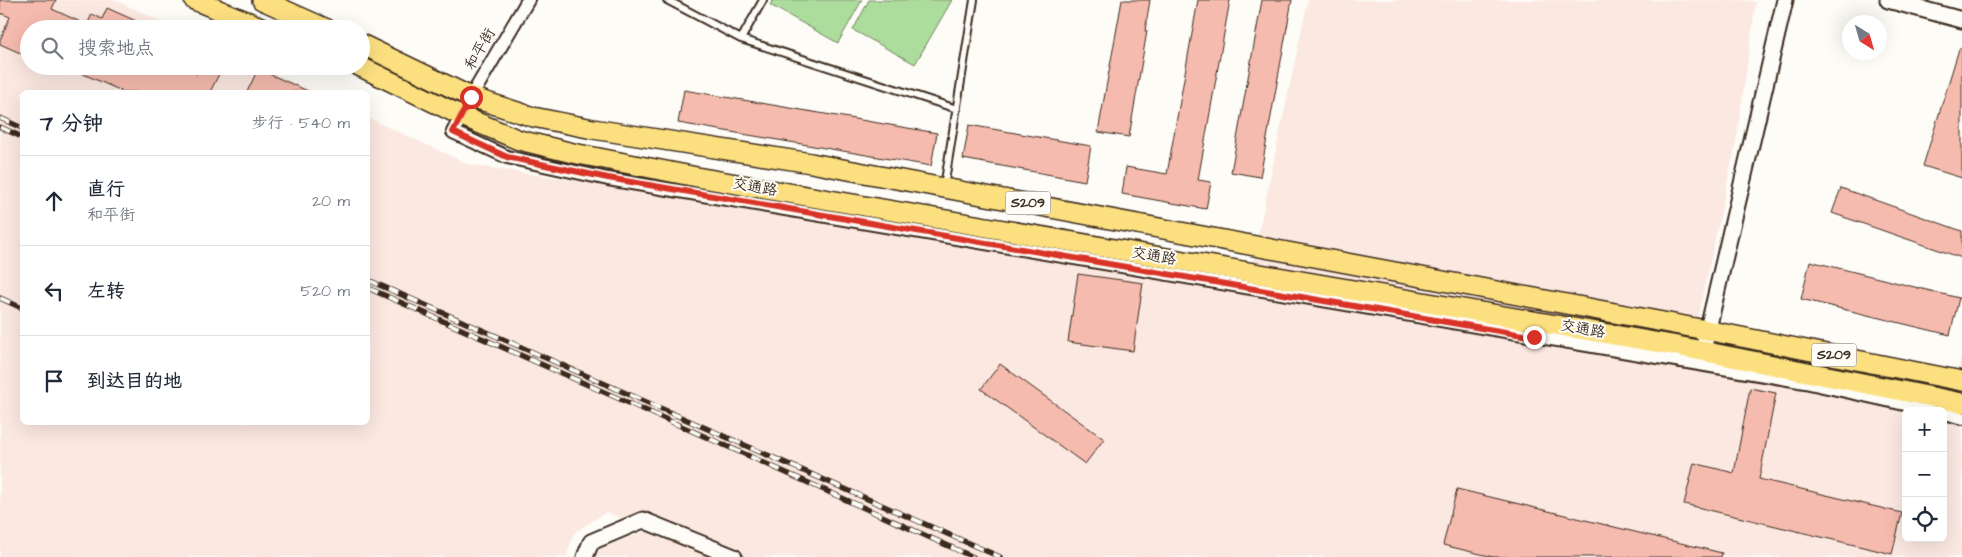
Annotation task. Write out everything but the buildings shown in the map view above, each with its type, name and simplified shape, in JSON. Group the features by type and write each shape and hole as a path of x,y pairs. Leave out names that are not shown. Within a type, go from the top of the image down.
{"main road":[{"path":"194,0 244,20"},
{"path":"262,0 307,20"},
{"name":"交通路","path":"370,48 471,97 534,117 593,129 811,163 1706,330 1962,381"},
{"name":"交通路","path":"370,72 458,124 572,153 702,178 1703,350 1962,403"}],"street":[{"name":"和平街","path":"458,124 471,97 528,0"},
{"path":"1703,350 1706,330 1785,0"},
{"path":"1888,0 1962,20"},
{"path":"458,124 507,157 608,178 1805,382 1918,407"},
{"path":"1947,413 1962,418"},
{"path":"585,557 591,542 643,520 734,557"}],"lane":[{"path":"668,0 741,40 957,109"},
{"path":"741,40 763,0"},
{"path":"944,188 974,0"}],"shaded area":[{"path":"0,0 115,0 157,20 20,20 20,75 276,75 309,90 20,90 20,425 370,425 370,119 470,165 918,230 1248,282 1308,0 1743,0 1756,2 1736,142 1691,351 1954,383 1962,354 1962,557 594,557 596,550 648,530 606,512 574,533 566,557 0,557"}],"green space":[{"path":"773,0 862,0 838,43 770,5"},
{"path":"869,0 952,0 915,64 853,30"}],"railway":[{"path":"0,118 20,127"},
{"path":"0,127 20,136"},
{"path":"370,281 1000,557"},
{"path":"370,289 973,557"},
{"path":"0,298 20,307"}],"route":[{"path":"471,97 453,132 507,157 608,178 1534,337"}]}
